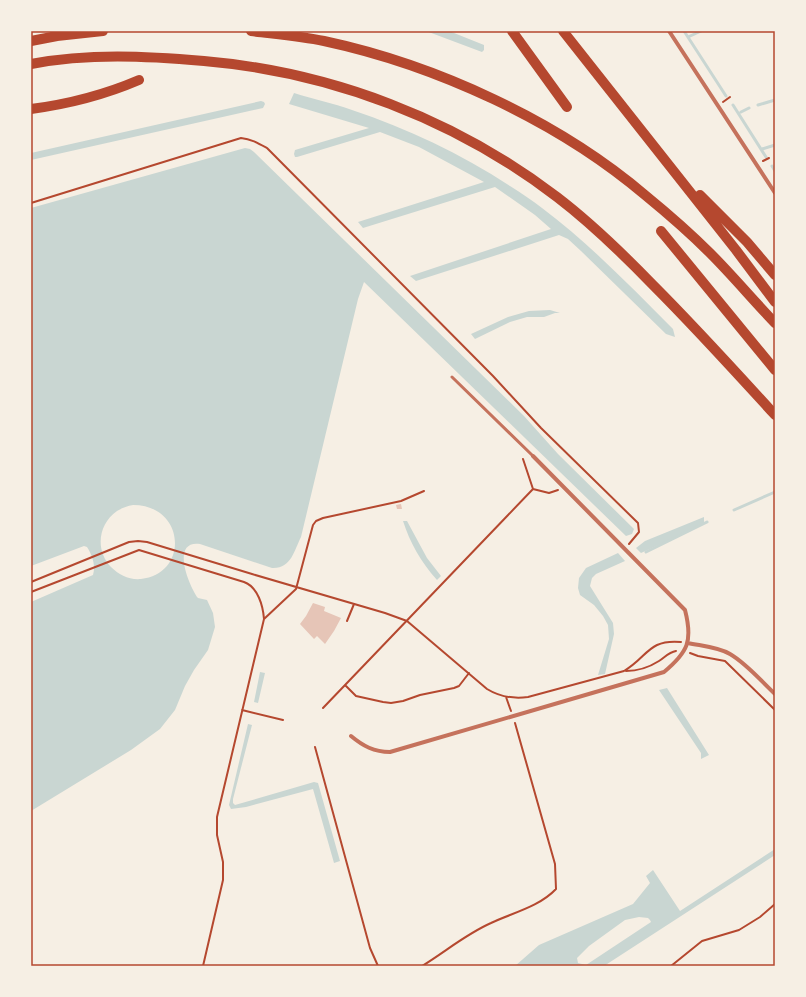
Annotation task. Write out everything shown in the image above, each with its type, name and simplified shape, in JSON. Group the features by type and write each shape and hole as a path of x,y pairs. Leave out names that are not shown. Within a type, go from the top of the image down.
{"highway":[{"path":"31,41 57,36 103,31"},
{"path":"251,31 324,41 415,66 450,79 552,129 610,168 644,194 711,254 775,323"},
{"path":"512,31 567,107"},
{"path":"563,31 736,250 775,302"},
{"path":"31,64 71,59 133,56 186,59 242,65 278,71 333,84 425,118 480,146 503,160 552,193 586,220 624,255 709,342 775,415"},
{"path":"31,109 61,105 116,89 139,80"},
{"path":"667,163 747,242 775,275"},
{"path":"661,231 775,370"}],"street":[{"path":"669,31 775,193"},
{"path":"351,736 370,750 390,752 664,672 675,663 685,651 688,643 689,625 685,610 533,456"},
{"path":"688,643 716,649 730,654 741,662 775,694"}],"lane":[{"path":"452,377 533,456"}],"path":[{"path":"31,203 241,138 250,138 258,142 266,148 493,376 541,428 638,523 639,532 624,548"},
{"path":"523,459 533,489"},
{"path":"533,489 549,493 564,487"},
{"path":"323,708 533,489"},
{"path":"264,619 297,587 313,525 316,521 323,518 401,501 424,491"},
{"path":"31,582 129,542 147,542 407,621 487,689 506,697 528,697 624,671 637,671 646,668 672,652 685,651 698,656 725,661 775,710"},
{"path":"31,592 139,550 244,582 253,586 255,590 264,619 217,817 217,835 223,862 223,880 203,966"},
{"path":"347,621 354,604"},
{"path":"624,671 632,666 648,650 660,643 674,641 688,643"},
{"path":"344,685 356,696 390,703 454,688 459,686 469,673"},
{"path":"422,966 484,927 519,912 550,896 556,889 555,864 506,697"},
{"path":"242,710 283,720"},
{"path":"314,747 370,948 378,966"},
{"path":"671,966 702,941 739,930 760,917 775,904"}],"shaded area":[{"path":"426,31 449,31 484,45 484,50 482,52"},
{"path":"294,93 373,117 393,125 453,152 491,174 534,202 577,236 673,329 675,337 666,334 581,251 568,239 559,235 416,281 410,276 551,229 535,215 495,187 363,228 358,222 484,182 419,147 380,132 295,157 295,150 369,128 289,104"},
{"path":"261,101 265,104 263,108 31,160 31,153"},
{"path":"245,148 250,149 524,416 558,454 634,529 632,534 626,536 364,282 358,299 301,537 291,558 284,566 272,568 200,544 191,545 186,549 184,565 190,584 198,598 207,600 213,613 215,627 208,650 185,686 175,710 160,729 131,750 31,811 31,602 93,575 94,568 90,553 87,547 84,546 31,566 31,208","holes":["133,505 151,508 163,516 171,527 175,540 174,553 167,565 157,574 141,579 128,578 117,572 106,561 101,546 103,530 111,516 123,508"]},
{"path":"550,310 560,313 555,313 544,317 527,317 510,322 475,339 471,334 508,317 529,311"},
{"path":"704,517 704,524 641,553 636,548 645,541"},
{"path":"403,521 407,521 427,558 441,576 437,580 417,552"},
{"path":"618,553 625,561 596,574 592,578 590,586 613,623 614,634 605,674 598,675 609,639 608,625 594,605 580,595 578,588 579,578 586,568"},
{"path":"260,672 265,673 258,703 254,702"},
{"path":"667,688 709,755 701,759 701,753 659,690"},
{"path":"248,724 252,725 233,803 235,805 314,782 318,783 340,861 334,863 313,789 246,807 231,809 229,805"},
{"path":"775,849 775,855 604,966 515,966 539,945 633,904 650,883 646,876 653,870 680,911","holes":["639,917 648,918 651,922 586,965 578,963 577,958 589,946 625,920"]}],"building":[{"path":"401,504 402,509 397,509 396,505"},
{"path":"313,603 325,607 324,611 341,618 325,644 317,636 314,639 300,624"}],"waterway":[{"path":"684,31 726,96"},
{"path":"688,37 701,31"},
{"path":"758,105 775,100"},
{"path":"733,105 766,157"},
{"path":"741,112 749,108"},
{"path":"762,149 775,145"},
{"path":"772,166 775,171"},
{"path":"734,510 775,492"},
{"path":"646,552 707,522"}]}
